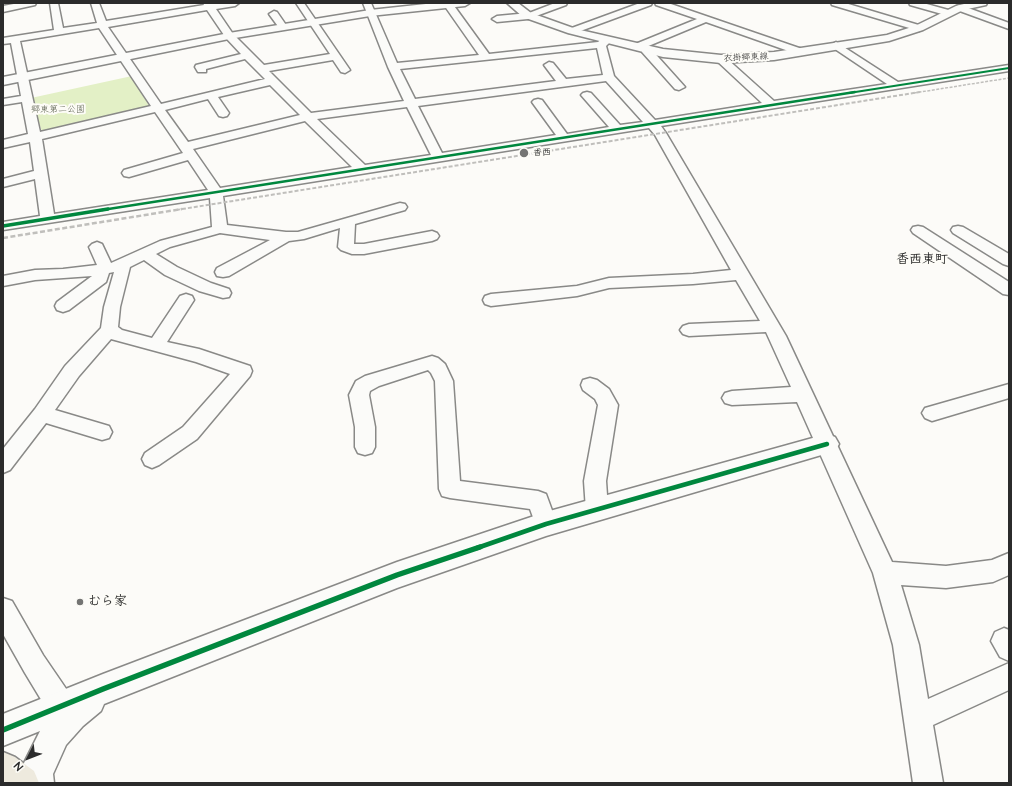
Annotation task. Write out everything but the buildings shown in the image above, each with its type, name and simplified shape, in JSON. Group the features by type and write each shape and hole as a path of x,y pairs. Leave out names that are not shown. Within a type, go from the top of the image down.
{"main road":[{"path":"3,769 22,783"}],"street":[{"path":"3,8 32,3"},
{"path":"54,3 59,32"},
{"path":"95,3 104,32 123,57 216,192 220,229"},
{"path":"9,40 59,32 104,32 208,5 235,3"},
{"path":"300,3 346,70"},
{"path":"3,81 229,36 283,28 369,8 465,3"},
{"name":"衣掛郷東線","path":"512,3 527,16 604,43 686,57 721,59 761,58 836,45 889,38 920,28 960,8 982,3"},
{"path":"497,19 527,16 563,3"},
{"path":"572,31 648,3"},
{"path":"659,3 801,52"},
{"path":"835,3 920,28"},
{"path":"913,3 949,13"},
{"path":"208,5 229,36 361,169"},
{"path":"449,5 486,57"},
{"path":"369,8 393,67 438,157"},
{"path":"960,8 1009,26"},
{"path":"274,14 283,28"},
{"path":"679,87 641,49 706,19"},
{"path":"9,40 22,52 22,77 35,136 48,219"},
{"path":"393,67 604,43 609,77 653,123 694,190 740,274 771,326 827,444 885,573 906,645 928,783"},
{"path":"836,45 898,86"},
{"path":"202,70 200,67 248,55"},
{"path":"261,69 336,56"},
{"path":"721,59 771,105"},
{"path":"549,65 563,83"},
{"path":"3,226 1009,68"},
{"path":"129,174 188,151 308,117 609,77"},
{"path":"3,144 272,81"},
{"path":"211,95 223,113"},
{"path":"587,95 617,129"},
{"path":"3,102 27,98"},
{"path":"538,102 563,137"},
{"path":"3,183 41,174"},
{"path":"3,281 35,275 70,273 109,268 146,254 165,244 220,229 286,237 300,236 400,207"},
{"path":"348,222 346,247 352,249 364,249 422,234"},
{"path":"918,230 1009,290"},
{"path":"958,230 1005,258"},
{"path":"223,272 286,237"},
{"path":"3,464 42,414 72,371 109,330 112,307 122,272 109,268 97,247"},
{"path":"146,254 171,271 205,287 223,293"},
{"path":"975,268 1005,258"},
{"path":"240,263 252,273"},
{"path":"3,267 35,275"},
{"path":"63,306 100,278 109,268"},
{"path":"491,300 577,291 609,283 693,279 740,274"},
{"path":"156,345 186,300"},
{"path":"689,331 771,326"},
{"path":"109,330 117,335 199,356 243,371 190,433 152,459"},
{"path":"365,447 364,427 359,395 363,386 372,381 432,363 439,369 444,381 450,490 538,501 546,524"},
{"path":"590,385 602,394 608,405 595,481 597,510"},
{"path":"932,414 1009,391"},
{"path":"732,398 803,394"},
{"path":"42,414 102,432"},
{"path":"7,731 102,689 397,574 546,524 827,444"},
{"path":"885,573 946,577 993,571 1009,564"},
{"path":"3,610 34,664 61,706"},
{"path":"918,718 1009,676"},
{"path":"36,783 36,773 55,734 72,715 102,689"}],"green space":[{"name":"郷東第二公園","path":"132,76 149,106 42,132 31,98"}],"railway":[{"path":"914,93 1009,78"},
{"path":"176,210 920,92"},
{"path":"3,238 182,209"}],"cycle path":[{"path":"3,226 1009,68"},
{"path":"3,730 103,689 397,575 546,524 827,444"}],"place":[{"name":"香西","path":"524,153"},
{"name":"むら家","path":"80,602"}],"district":[{"name":"香西東町","path":"922,260"}]}
